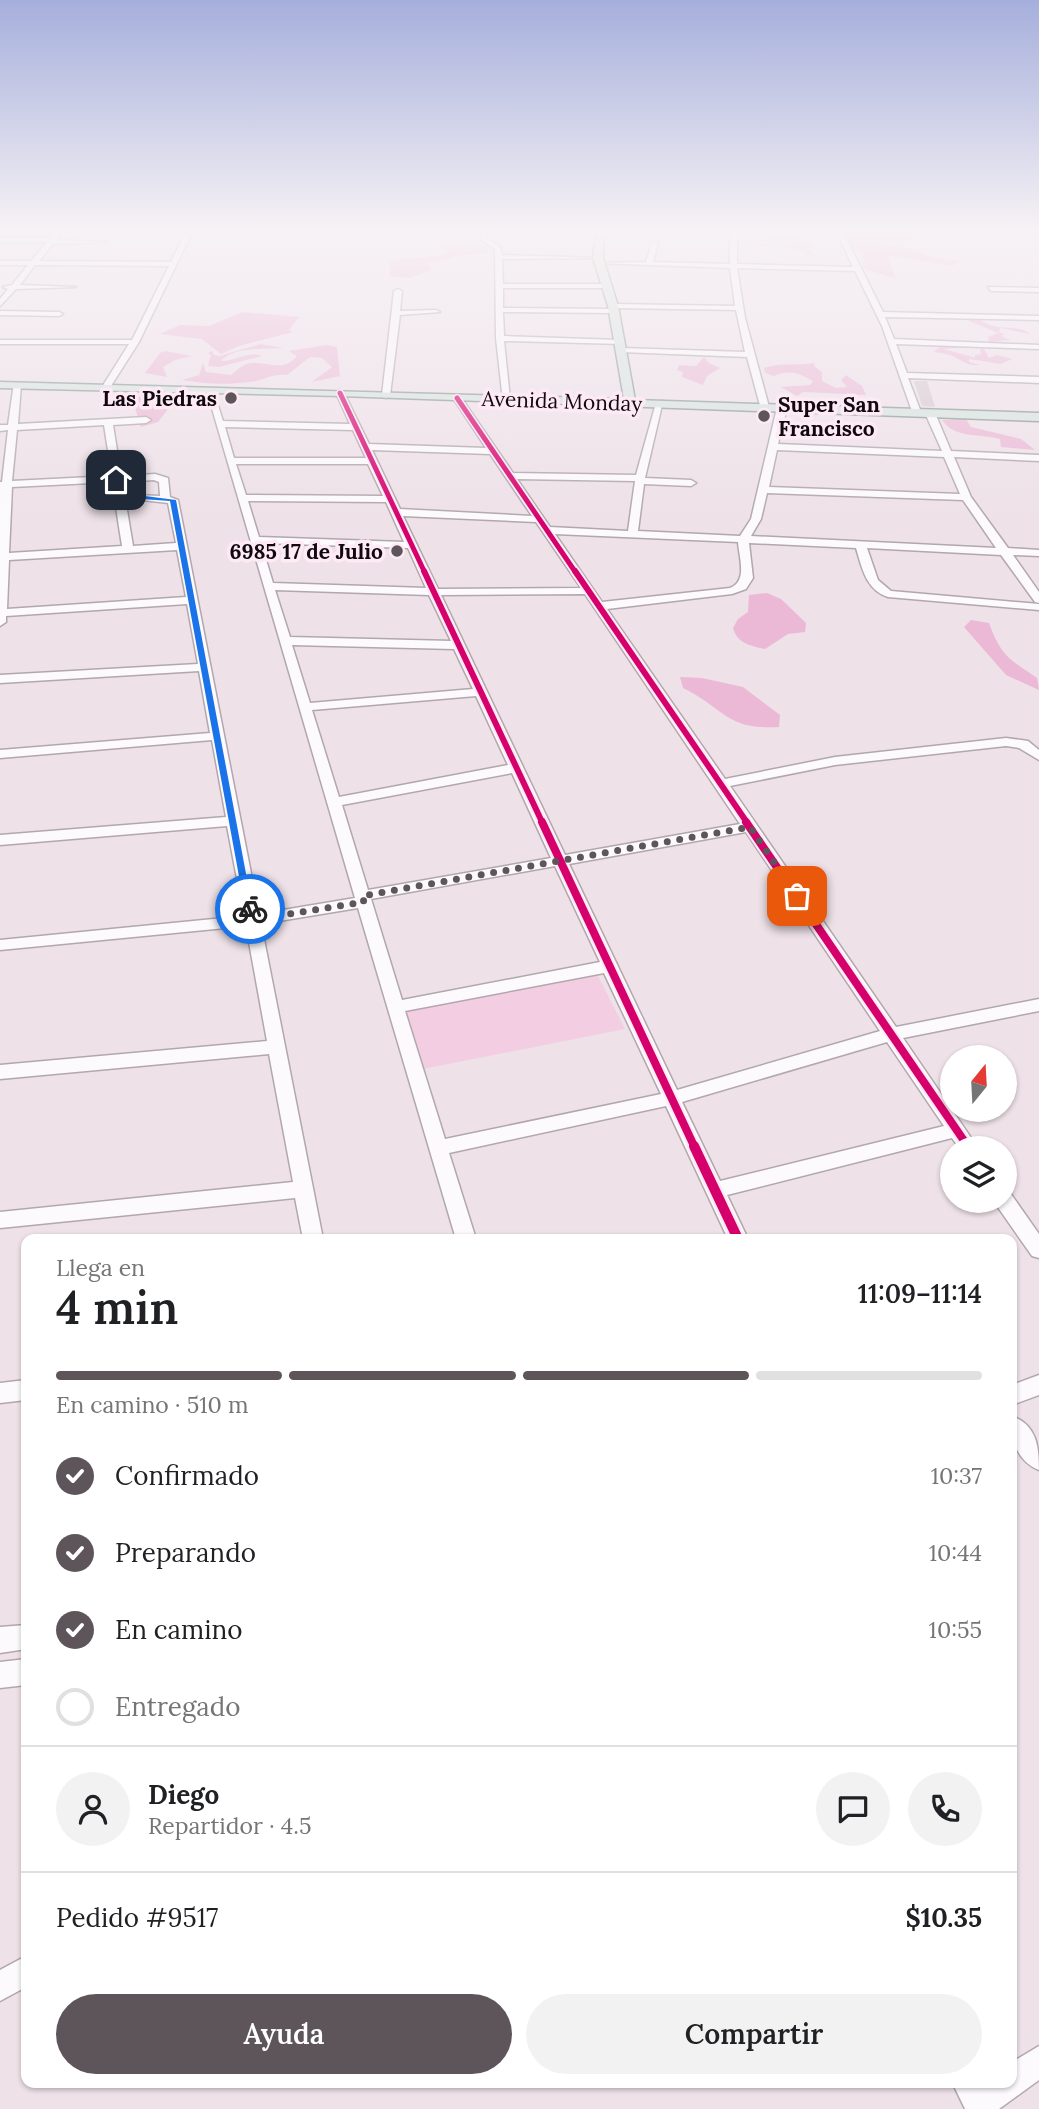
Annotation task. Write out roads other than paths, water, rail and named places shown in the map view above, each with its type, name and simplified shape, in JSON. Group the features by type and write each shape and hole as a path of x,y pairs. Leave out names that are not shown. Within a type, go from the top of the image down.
{"main road":[{"path":"617,326 630,402"},
{"name":"Avenida Monday","path":"0,385 340,393 1039,417"}],"street":[{"path":"106,387 143,326"},
{"path":"386,395 395,326"},
{"path":"500,326 506,399"},
{"path":"744,326 764,407"},
{"path":"885,326 916,412"},
{"path":"500,338 751,355"},
{"path":"892,341 1039,346"},
{"path":"0,342 135,342"},
{"path":"903,375 1039,380"},
{"path":"17,385 15,426 4,485 1,616 192,600"},
{"path":"209,390 464,1234"},
{"path":"340,393 736,1234"},
{"path":"457,398 961,1136"},
{"path":"633,532 640,480 660,403"},
{"path":"599,606 732,591 741,587 747,578 743,540 756,519 782,408"},
{"path":"930,413 966,497 1039,600"},
{"path":"0,428 146,420"},
{"path":"108,422 128,550"},
{"path":"219,424 355,427"},
{"path":"773,447 1039,458"},
{"path":"230,461 493,451"},
{"path":"4,485 160,477 164,480 165,498"},
{"path":"510,477 691,483"},
{"path":"764,490 966,497"},
{"path":"120,493 142,499 173,500 312,1234"},
{"path":"242,498 393,506 543,524 743,540 1039,553"},
{"path":"254,540 411,545"},
{"path":"860,544 874,584 888,594 1039,607"},
{"path":"2,557 181,546"},
{"path":"268,586 433,592 589,591"},
{"path":"285,641 458,645"},
{"path":"0,679 204,667"},
{"path":"305,707 480,692"},
{"path":"0,754 217,736"},
{"path":"721,784 835,761 1006,741 1023,744 1039,756"},
{"path":"334,802 516,768"},
{"path":"0,840 233,821"},
{"path":"0,945 252,920 559,860 750,827"},
{"path":"396,1007 610,966"},
{"path":"438,1147 671,1098 892,1034 1039,1005"},
{"path":"0,1072 276,1047"},
{"path":"715,1190 957,1130"},
{"path":"0,1220 303,1189"},
{"path":"1013,1213 1039,1250"},
{"path":"1017,1393 1039,1385"},
{"path":"0,1392 21,1390"},
{"path":"1017,1432 1039,1459"},
{"path":"0,1640 21,1638"},
{"path":"0,1675 21,1673"},
{"path":"0,1986 21,1974"},
{"path":"1017,2078 1039,2061"},
{"path":"977,2098 998,2088"}],"place":[{"name":"Las Piedras","path":"231,398"},
{"name":"Super San Francisco","path":"764,416"},
{"name":"6985 17 de Julio","path":"397,551"}]}
